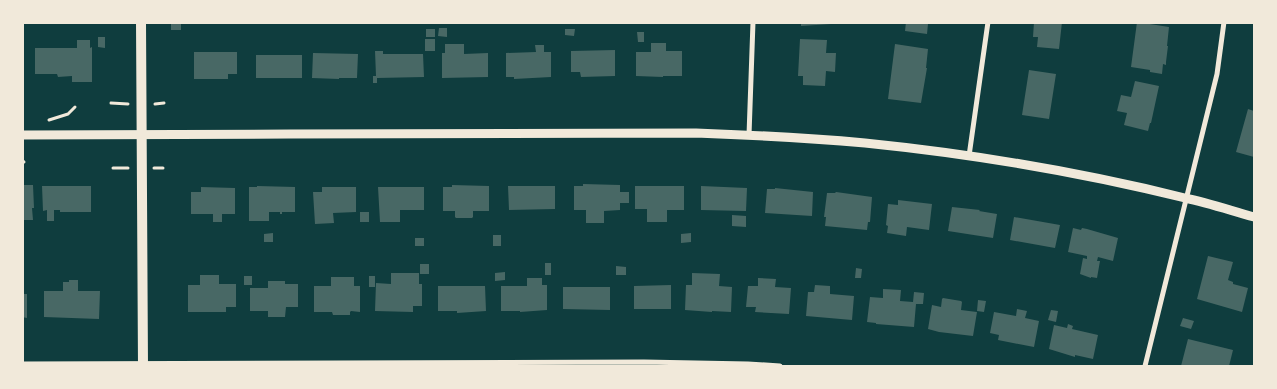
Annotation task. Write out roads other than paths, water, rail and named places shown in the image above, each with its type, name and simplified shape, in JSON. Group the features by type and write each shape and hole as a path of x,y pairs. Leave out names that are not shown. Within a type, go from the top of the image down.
{"main road":[{"path":"141,22 142,365"}],"street":[{"path":"748,135 753,22"},
{"path":"969,156 988,22"},
{"path":"1145,366 1217,74 1224,22"},
{"path":"22,136 597,133 748,135 864,143 969,156 1084,175 1186,198 1254,217"},
{"path":"22,364 644,362 780,366"}]}
